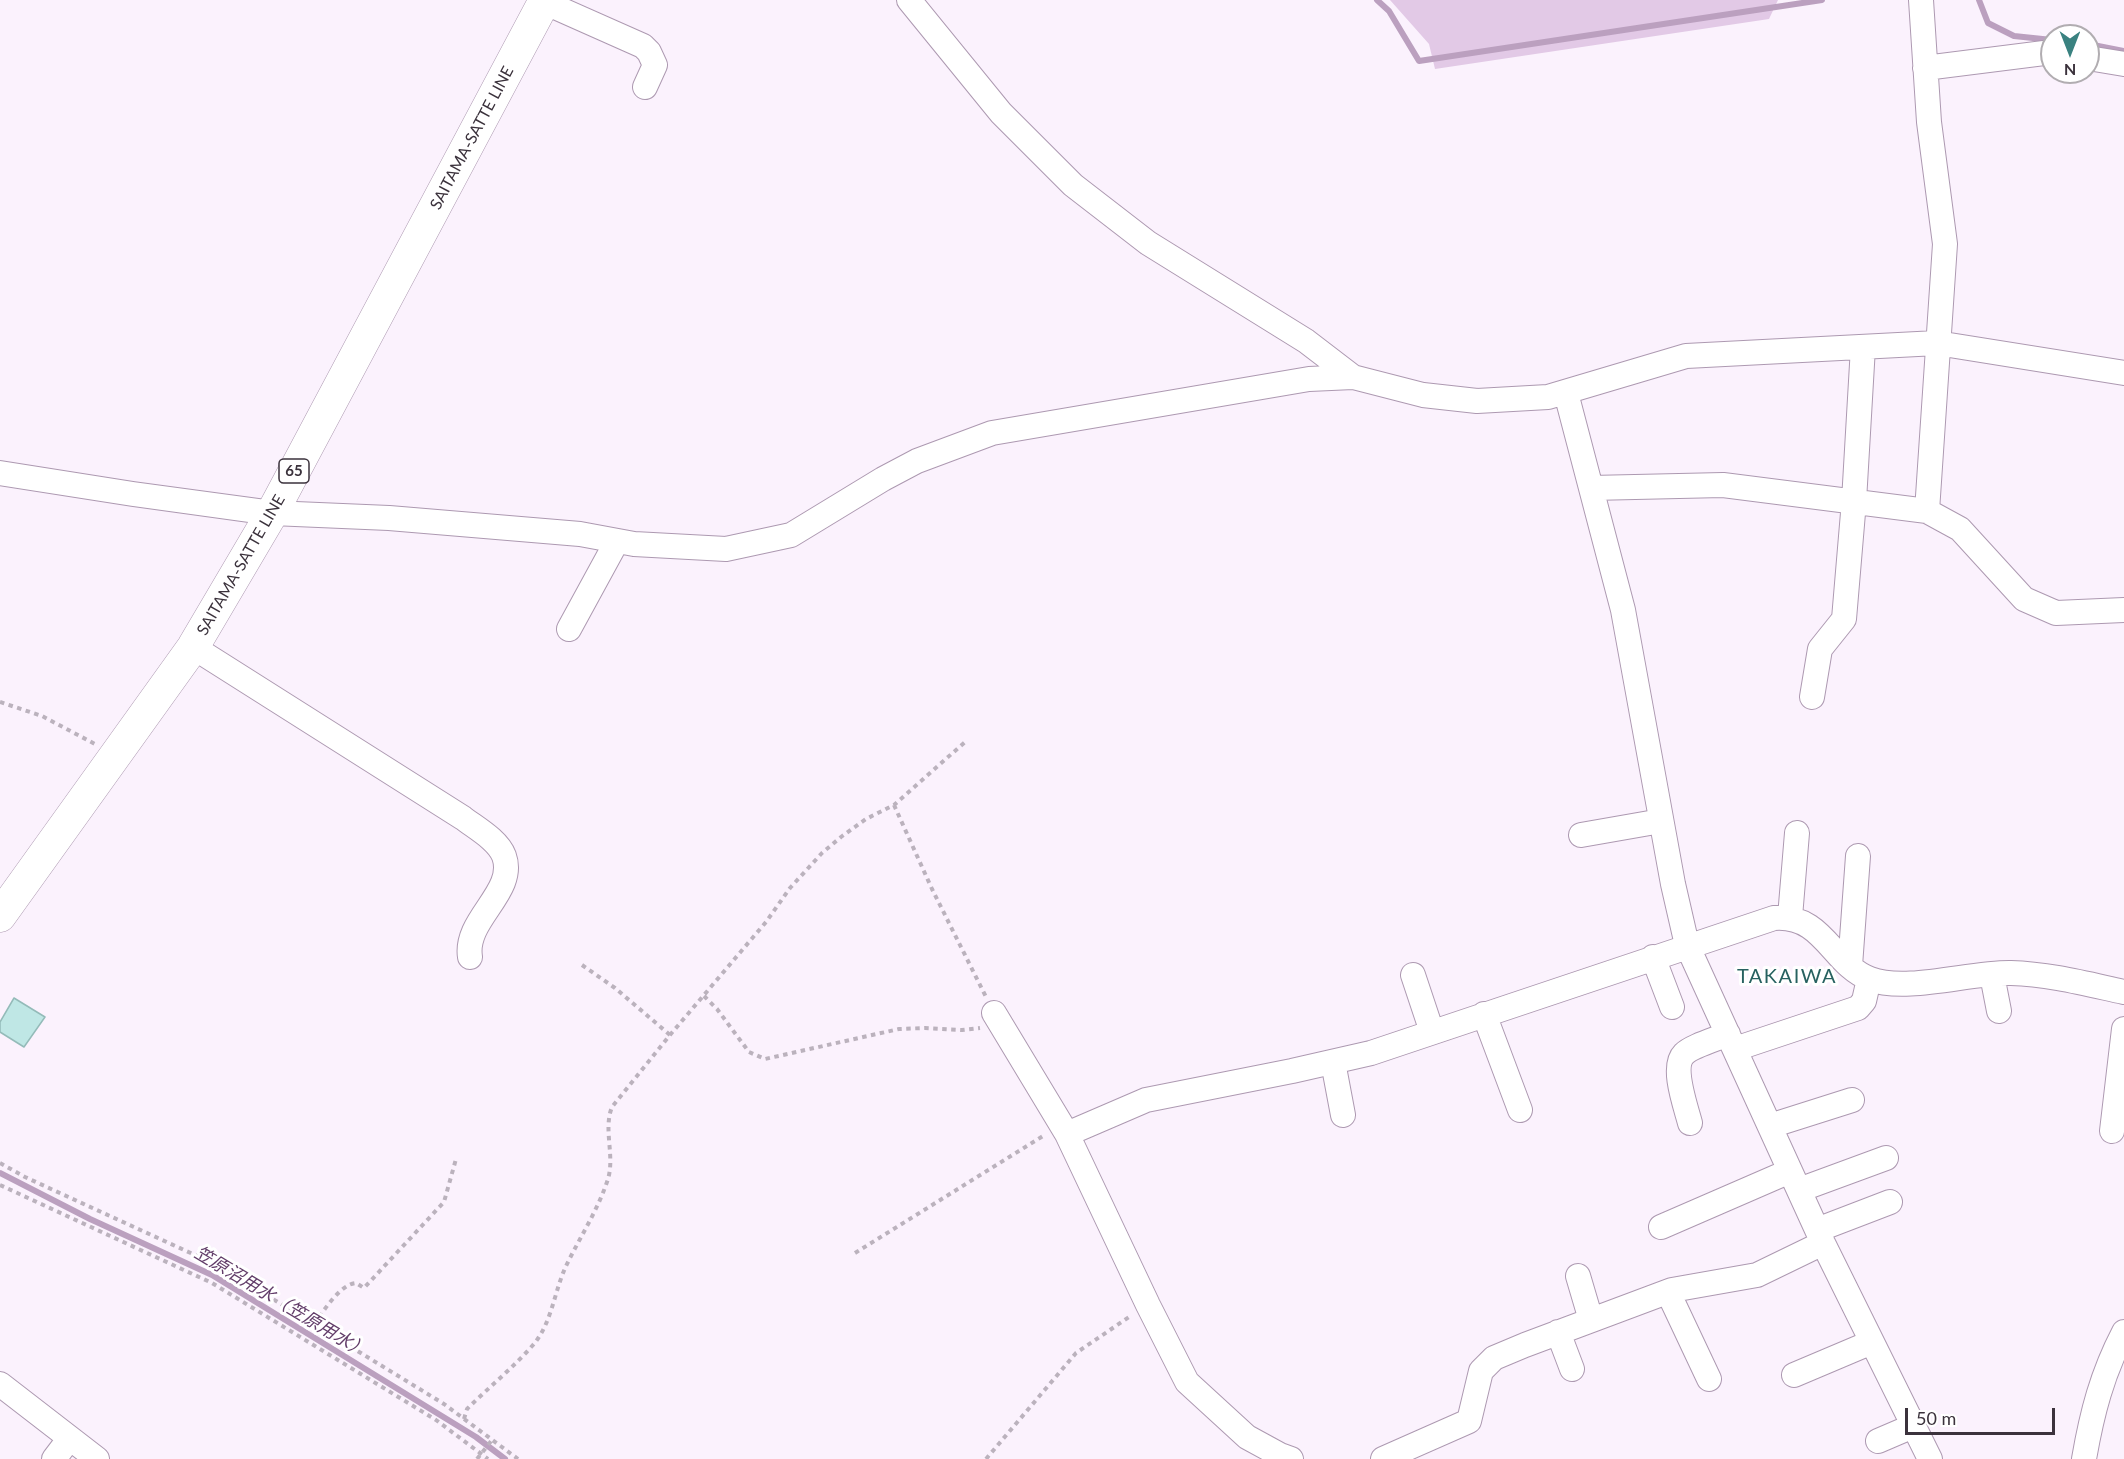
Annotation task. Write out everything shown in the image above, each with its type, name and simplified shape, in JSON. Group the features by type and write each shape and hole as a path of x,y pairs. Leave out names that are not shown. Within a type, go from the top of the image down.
{"main road":[{"name":"SAITAMA-SATTE LINE","path":"0,916 193,647 272,513 545,1"}],"street":[{"path":"909,0 1001,113 1073,185 1148,243 1306,342 1353,377"},
{"path":"1921,0 1929,123 1945,244 1927,511"},
{"path":"545,1 643,46 655,64 645,87"},
{"path":"1925,68 2040,54"},
{"path":"2100,60 2124,64"},
{"path":"0,473 272,513 389,518 580,534 634,544 726,549 791,535 917,461 992,433 1309,379 1353,377 1423,395 1477,401 1548,397 1686,356 1937,343 2124,373"},
{"path":"1812,697 1820,649 1844,619 1863,347"},
{"path":"1566,393 1623,610 1661,821 1687,945 1820,1237 1929,1459"},
{"path":"1591,488 1723,485 1927,511 1960,529 2024,599 2056,613 2124,610"},
{"path":"569,629 617,541"},
{"path":"193,647 464,818 495,844 504,856 505,874 497,895 471,932 470,957"},
{"path":"1581,836 1661,821"},
{"path":"1790,917 1797,833"},
{"path":"1850,966 1858,856"},
{"path":"1064,1129 1146,1100 1371,1053 1687,945 1774,918 1790,917 1816,931 1850,966 1869,979 1894,985 2010,973 2062,979 2124,992"},
{"path":"1653,957 1672,1007"},
{"path":"1413,975 1432,1032"},
{"path":"1992,975 1999,1011"},
{"path":"1690,1123 1679,1080 1679,1062 1684,1053 1858,1008 1864,1001 1869,979"},
{"path":"1484,1014 1520,1110"},
{"path":"998,1020 1064,1129 1187,1382 1247,1437 1291,1459"},
{"path":"2112,1131 2124,1029"},
{"path":"1333,1062 1343,1115"},
{"path":"1770,1126 1852,1101"},
{"path":"1661,1227 1795,1180 1886,1158"},
{"path":"1383,1459 1469,1421 1481,1371 1494,1358 1668,1292 1757,1275 1820,1237 1890,1202"},
{"path":"1578,1276 1591,1320"},
{"path":"1668,1292 1709,1379"},
{"path":"1558,1332 1572,1369"},
{"path":"2084,1459 2092,1414 2110,1359 2124,1332"},
{"path":"1794,1375 1872,1342"},
{"path":"0,1383 97,1459"},
{"path":"1878,1441 1913,1425"},
{"path":"54,1459 70,1438"}],"path":[{"path":"0,702 42,716 116,757"},
{"path":"464,1419 467,1409 533,1346 543,1330 565,1268 608,1179 610,1112 670,1035 766,922 790,888 822,853 866,819 894,805 965,742"},
{"path":"704,996 717,1009 749,1052 765,1059 899,1029 962,1030 998,1020 932,889 894,805"},
{"path":"582,965 615,988 670,1035"},
{"path":"855,1253 1064,1129"},
{"path":"314,1324 346,1285 356,1283 364,1288 444,1202 456,1159"},
{"path":"0,1163 25,1177 219,1266 444,1404 518,1459"},
{"path":"0,1185 212,1283 436,1420 488,1459"},
{"path":"986,1459 1076,1353 1148,1305"},
{"path":"477,1459 492,1440"}],"shaded area":[{"path":"1390,0 1778,0 1769,19 1435,69 1429,44"}],"building":[{"path":"14,998 45,1017 24,1047 0,1032 0,1022"}],"waterway":[{"path":"1377,0 1389,11 1419,61 1822,0"},
{"path":"1979,0 1988,23 2014,36 2040,39"},
{"path":"2100,46 2124,51"},
{"name":"笠原沼用水（笠原用水）","path":"0,1173 90,1219 212,1275 476,1437 505,1459"}],"district":[{"name":"TAKAIWA","path":"1787,977"}]}
